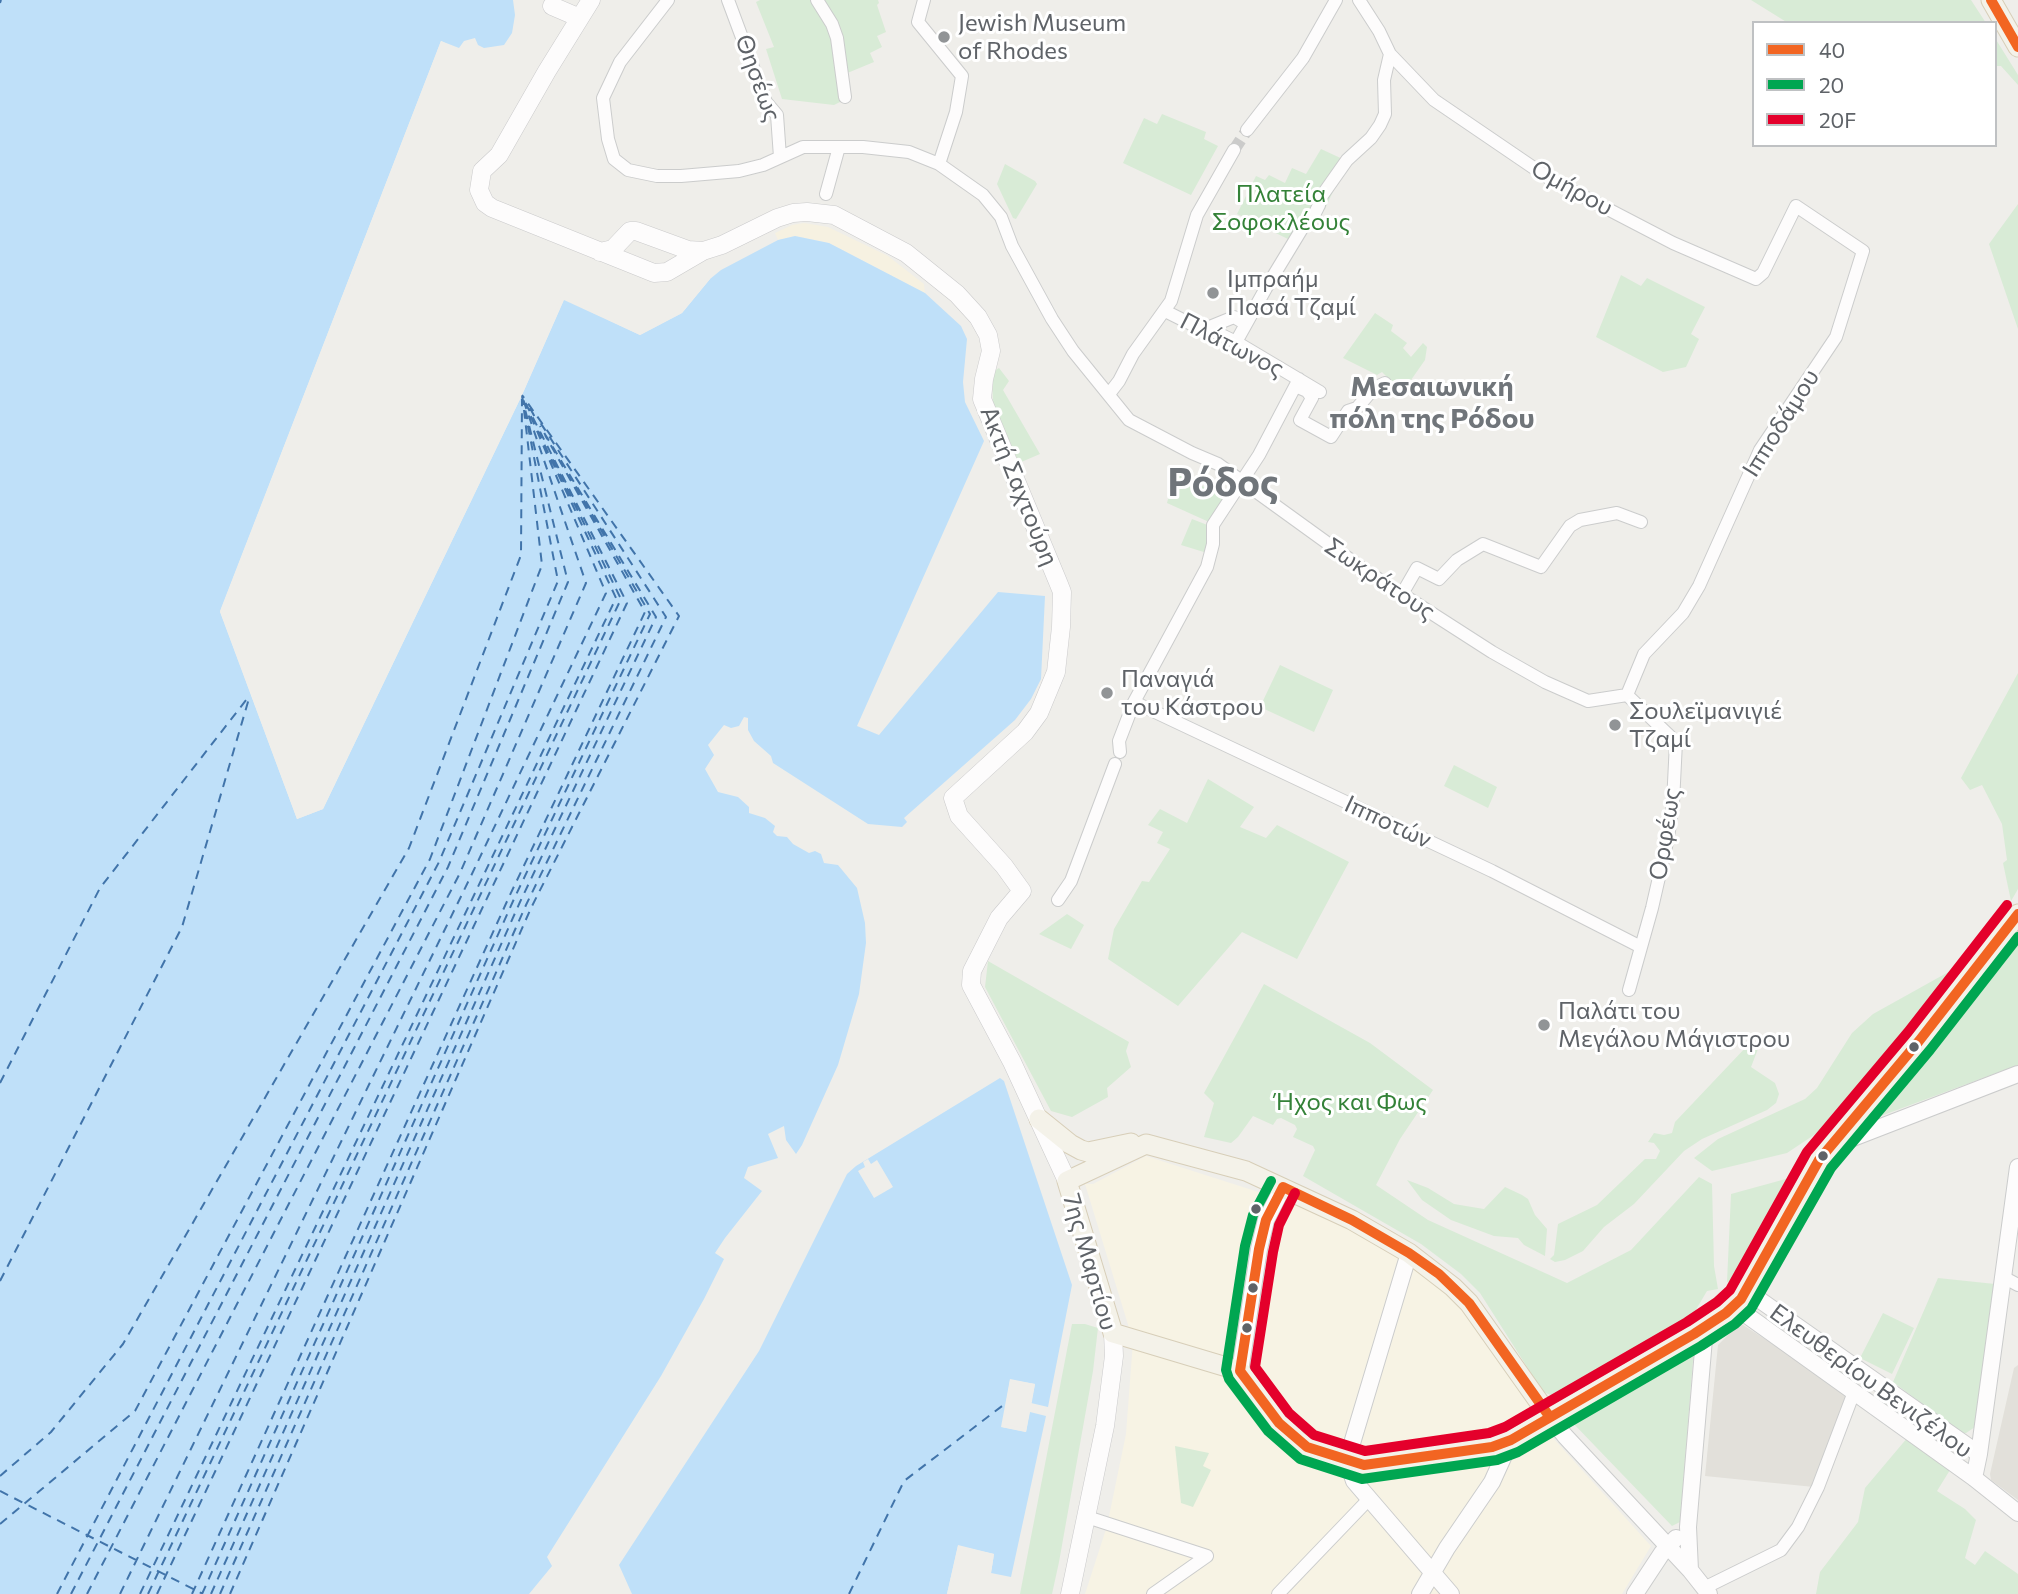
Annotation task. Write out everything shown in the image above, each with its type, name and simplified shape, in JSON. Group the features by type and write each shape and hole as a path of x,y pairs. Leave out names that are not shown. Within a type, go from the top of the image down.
{"main road":[{"path":"552,6 580,18 591,0"},
{"path":"1991,0 2018,47"},
{"name":"Ακτή Σαχτούρη","path":"580,18 499,155 482,171 479,190 481,197 492,208 648,271 661,273 777,218 824,203 834,215 906,253 957,294 984,326 991,351 982,399 1032,514 1062,592 1061,628 1056,672 1040,713 1025,732 953,798 955,809"},
{"path":"600,252 612,249 631,231 688,250 703,251"},
{"name":"7ης Μαρτίου","path":"955,809 1022,891 999,918 972,971 971,985 1040,1119 1067,1181 1113,1333 1114,1356 1105,1426 1070,1594"},
{"path":"1113,1333 1240,1371 1279,1423 1297,1440 1307,1447 1364,1465 1493,1447 1514,1438 1712,1323 1734,1306 1747,1291 1805,1181 2018,915"},
{"path":"1040,1119 1070,1144 1088,1152 1132,1143 1146,1144 1246,1171 1352,1220 1409,1253 1439,1274 1469,1303 1549,1416"},
{"path":"1067,1181 1146,1144"},
{"path":"1514,1438 1529,1419 1531,1390"}],"street":[{"name":"Σωκράτους","path":"668,0 620,62 603,99 608,139 614,159 628,170 657,176 739,171 763,165 803,147 909,152 939,164 983,195 1001,217 1012,246 1052,318 1073,351 1129,420 1218,464 1325,543 1492,652 1545,682 1588,701 1627,695"},
{"name":"Θησέως","path":"728,0 766,102 776,114 780,158"},
{"path":"817,0 837,38 845,97"},
{"path":"924,0 918,22 962,76 956,112 939,164"},
{"path":"1247,130 1303,58 1336,0"},
{"name":"Ομήρου","path":"1359,0 1380,31 1390,54 1434,100 1550,179 1673,243 1756,279 1763,273 1796,206"},
{"path":"1236,342 1306,222 1313,217 1321,197 1347,160 1371,138 1380,125 1385,114 1384,80 1390,54"},
{"path":"824,203 839,147"},
{"path":"1108,394 1119,381 1133,354 1165,312 1177,284 1197,215 1234,150"},
{"name":"Ιπποδάμου","path":"1627,695 1644,654 1689,604 1760,450 1836,337 1844,318 1863,251 1796,206"},
{"name":"Πλάτωνος","path":"1165,312 1236,342 1297,382 1320,392"},
{"path":"1207,328 1234,317 1246,324"},
{"path":"1297,382 1312,398 1300,420 1331,438 1348,411 1357,408 1374,387 1385,383"},
{"name":"Πλάτωνος","path":"1058,900 1071,881 1117,758 1119,741 1134,702 1207,567 1213,544 1213,525 1259,455 1297,382"},
{"path":"1402,594 1417,568 1439,579 1457,560 1483,544 1541,567 1570,526 1580,520 1617,513 1641,522"},
{"name":"Ορφέως","path":"1627,695 1676,742 1668,838 1653,908 1629,990"},
{"name":"Ιπποτών","path":"1134,702 1492,871 1641,947"},
{"path":"1830,1147 2018,1074"},
{"path":"1979,1454 2010,1281 2018,1167"},
{"path":"1240,1371 1259,1249 1266,1220 1283,1187"},
{"path":"1409,1253 1347,1460 1354,1481 1451,1594"},
{"name":"Ελευθερίου Βενιζέλου","path":"1747,1291 1979,1454 1974,1478"},
{"name":"Ελευθερίου Βενιζέλου","path":"1734,1306 1974,1478 2018,1513"},
{"path":"1690,1570 1688,1527 1696,1419 1712,1323"},
{"path":"1549,1416 1707,1591 1782,1550 1798,1527 1818,1487 1854,1392"},
{"path":"1420,1594 1492,1482 1514,1438"},
{"path":"1278,1594 1370,1498"},
{"path":"1087,1517 1206,1556 1153,1594"},
{"path":"1635,1594 1668,1546 1688,1527"}],"shaded area":[{"path":"1146,1156 1324,1213 1409,1260 1477,1320 1543,1427 1651,1546 1622,1594 1085,1594 1107,1526 1126,1434 1133,1341 1085,1184 1093,1184"},
{"path":"1740,1323 1849,1393 1814,1487 1705,1476 1718,1345"},
{"path":"2018,1365 2018,1500 1991,1480 1990,1474 2014,1368"}],"green space":[{"path":"878,0 877,5 886,32 877,36 882,47 870,53 874,62 845,74 848,98 834,105 782,99 766,49 774,47 756,2"},
{"path":"1751,0 1971,0 1985,21 1785,21"},
{"path":"1997,41 2018,75 2018,85 2001,66 1997,66"},
{"path":"1162,114 1206,132 1204,139 1218,146 1191,195 1123,163 1144,118 1157,124"},
{"name":"Πλατεία Σοφοκλέους","path":"1321,149 1347,161 1325,209 1300,228 1292,241 1237,214 1256,176 1265,180 1269,175 1285,183 1292,168 1306,174"},
{"path":"1005,164 1037,184 1016,219 1013,218 997,184"},
{"path":"2018,204 2018,329 1989,244"},
{"path":"1621,275 1641,286 1647,278 1705,307 1691,334 1699,339 1686,367 1663,372 1596,337"},
{"path":"1375,313 1393,325 1391,331 1407,343 1403,348 1411,357 1423,343 1427,347 1425,360 1411,380 1394,384 1382,372 1377,375 1343,358"},
{"path":"999,368 1009,381 1003,390 1040,454 1019,463 993,403 992,379 994,371"},
{"path":"1175,473 1225,497 1209,522 1167,503"},
{"path":"1192,519 1210,526 1207,553 1181,545"},
{"path":"1280,665 1333,690 1314,732 1260,707"},
{"path":"2018,673 2018,889 2011,901 2003,863 2007,860 2002,824 1982,785 1970,790 1961,778"},
{"path":"1454,765 1497,787 1488,808 1444,786"},
{"path":"1208,779 1254,807 1240,827 1266,838 1277,825 1349,862 1297,959 1242,932 1178,1006 1108,959 1114,929 1142,881 1149,882 1170,849 1157,843 1163,832 1148,825 1160,809 1187,823"},
{"path":"1067,914 1084,925 1071,949 1039,934"},
{"path":"2018,928 2018,1065 1862,1123 1988,968"},
{"path":"1970,960 1829,1125 1787,1153 1712,1171 1694,1158 1718,1139 1805,1099 1817,1088 1852,1033 1873,1014"},
{"path":"988,961 1129,1042 1126,1051 1131,1067 1107,1088 1108,1097 1072,1117 1051,1111 985,987"},
{"name":"Ήχος και Φως","path":"1264,984 1370,1043 1433,1090 1400,1139 1376,1185 1428,1220 1567,1283 1631,1250 1699,1177 1712,1184 1714,1266 1718,1289 1707,1291 1688,1323 1559,1398 1543,1392 1480,1293 1461,1274 1421,1244 1303,1176 1315,1150 1313,1146 1293,1137 1297,1129 1295,1125 1281,1118 1273,1125 1253,1116 1231,1143 1204,1137 1214,1103 1204,1093"},
{"path":"1748,1045 1758,1049 1751,1067 1775,1083 1779,1094 1776,1103 1767,1110 1702,1139 1684,1151 1634,1204 1604,1227 1583,1251 1565,1260 1555,1262 1550,1259 1554,1255 1558,1224 1597,1205 1645,1159 1656,1159 1660,1151 1654,1143 1648,1142 1654,1133 1672,1133 1675,1122"},
{"path":"1793,1177 1742,1280 1727,1282 1731,1194"},
{"path":"1407,1180 1428,1188 1454,1204 1484,1209 1505,1187 1522,1195 1528,1199 1535,1215 1547,1229 1545,1256 1524,1245 1518,1238 1494,1236 1451,1220 1422,1200"},
{"path":"1938,1278 1995,1284 1975,1427 1966,1433 1961,1433 1893,1382"},
{"path":"1883,1313 1914,1328 1892,1374 1860,1358"},
{"path":"1072,1324 1098,1328 1093,1371 1059,1562 1052,1594 1020,1594"},
{"path":"1694,1348 1680,1522 1672,1526 1570,1420 1571,1414"},
{"path":"1908,1437 1950,1470 1937,1491 1965,1509 1976,1520 1965,1558 1975,1565 1985,1551 2018,1574 2018,1594 1816,1594 1820,1572 1858,1522 1865,1488"},
{"path":"1175,1446 1209,1453 1203,1466 1211,1470 1193,1507 1181,1503"}],"sand":[{"path":"804,223 828,227 888,256 924,284 925,293 829,243 795,236 778,240 775,233"}],"water":[{"path":"0,0 513,0 515,15 512,33 504,45 484,48 478,45 475,38 464,41 459,48 441,41 220,611 297,819 323,809 522,395 564,299 640,335 682,313 710,279 721,270 778,240 795,236 829,243 925,293 961,326 967,339 963,382 965,402 984,441 857,726 879,735 998,592 1045,596 1041,679 1031,699 1015,720 904,818 907,822 902,827 868,824 773,763 771,756 754,741 748,730 748,718 744,717 739,726 731,728 724,725 708,745 714,755 705,769 718,792 738,797 749,807 749,813 765,818 775,826 773,832 777,836 787,837 793,844 809,853 815,851 821,854 824,863 838,865 857,888 865,923 866,943 859,994 838,1065 802,1145 796,1154 786,1140 784,1126 768,1134 778,1158 748,1167 744,1178 762,1191 715,1253 724,1259 704,1299 661,1376 547,1557 552,1566 529,1594 0,1594"},
{"path":"1000,1078 1004,1081 1072,1285 1048,1407 1031,1403 1035,1384 1010,1380 1002,1427 1026,1432 1030,1412 1046,1416 1011,1577 991,1573 994,1554 958,1546 947,1594 632,1594 619,1565 759,1351 847,1174"}],"pier":[{"path":"441,41 461,51 443,46 224,612 299,815 321,806 519,393 561,297 565,296 640,331 680,310 707,277 710,279 682,313 640,335 564,300 522,395 323,809 297,819 220,612"},
{"path":"868,1159 871,1164 877,1160 893,1187 874,1198 858,1171 865,1167 863,1162"},
{"path":"1010,1379 1035,1384 1031,1407 1028,1403 1031,1387 1013,1383 1005,1424 1023,1428 1026,1411 1030,1409 1026,1432 1001,1427"},
{"path":"958,1545 994,1554 991,1573 990,1576 990,1557 960,1550 951,1594 947,1594"}],"ferry route":[{"path":"230,1594 531,908 679,616 522,395"},
{"path":"522,396 525,411"},
{"path":"0,1476 51,1432 123,1344 409,848 521,555 522,399"},
{"path":"87,1594 460,873 586,583 523,399"},
{"path":"157,1594 627,603 525,402"},
{"path":"530,408 537,421"},
{"path":"71,1594 448,867 568,582 525,409"},
{"path":"0,1524 135,1411 430,859 542,565 524,410"},
{"path":"120,1594 470,878 606,593 529,412"},
{"path":"57,1594 439,862 558,581 526,416"},
{"path":"220,1594 526,905 666,617 538,419"},
{"path":"211,1594 520,902 656,617 540,426"},
{"path":"140,1594 616,598 538,431"},
{"path":"192,1594 509,897 645,612 545,435"},
{"path":"148,1594 621,599 551,456"},
{"path":"202,1594 514,899 650,614 572,480"},
{"path":"0,1083 100,888 250,695"},
{"path":"0,1281 182,927 250,695"},
{"path":"849,1594 904,1481 1006,1403"},
{"path":"0,1491 203,1594"}],"tunnel":[{"path":"1234,150 1247,130"}],"transit line":[{"name":"40","path":"1991,0 2018,47"},
{"name":"20F","path":"1295,1193 1279,1225 1255,1367 1289,1413 1314,1435 1365,1451 1489,1433 1505,1427 1687,1322 1730,1290 1807,1152 1908,1032 2007,905"},
{"name":"40","path":"1549,1416 1469,1303 1439,1274 1352,1220 1283,1187 1266,1220 1259,1249 1240,1371 1279,1423 1307,1447 1364,1465 1492,1447 1511,1440 1694,1334 1726,1313 1741,1299 1819,1160 1919,1041 2018,914"},
{"name":"20","path":"1271,1181 1253,1215 1245,1246 1226,1370 1229,1379 1268,1431 1300,1459 1362,1479 1497,1460 1518,1452 1701,1346 1735,1324 1751,1309 1831,1168 1930,1050 2018,937"}],"place":[{"name":"Jewish Museum of Rhodes","path":"944,37"},
{"name":"Ιμπραήμ Πασά Τζαμί","path":"1213,293"},
{"name":"Παναγιά του Κάστρου","path":"1107,693"},
{"name":"Σουλεϊμανιγιέ Τζαμί","path":"1615,725"},
{"name":"Παλάτι του Μεγάλου Μάγιστρου","path":"1544,1025"}],"district":[{"name":"Μεσαιωνική πόλη της Ρόδου","path":"1432,403"},
{"name":"Ρόδος","path":"1223,483"}]}
